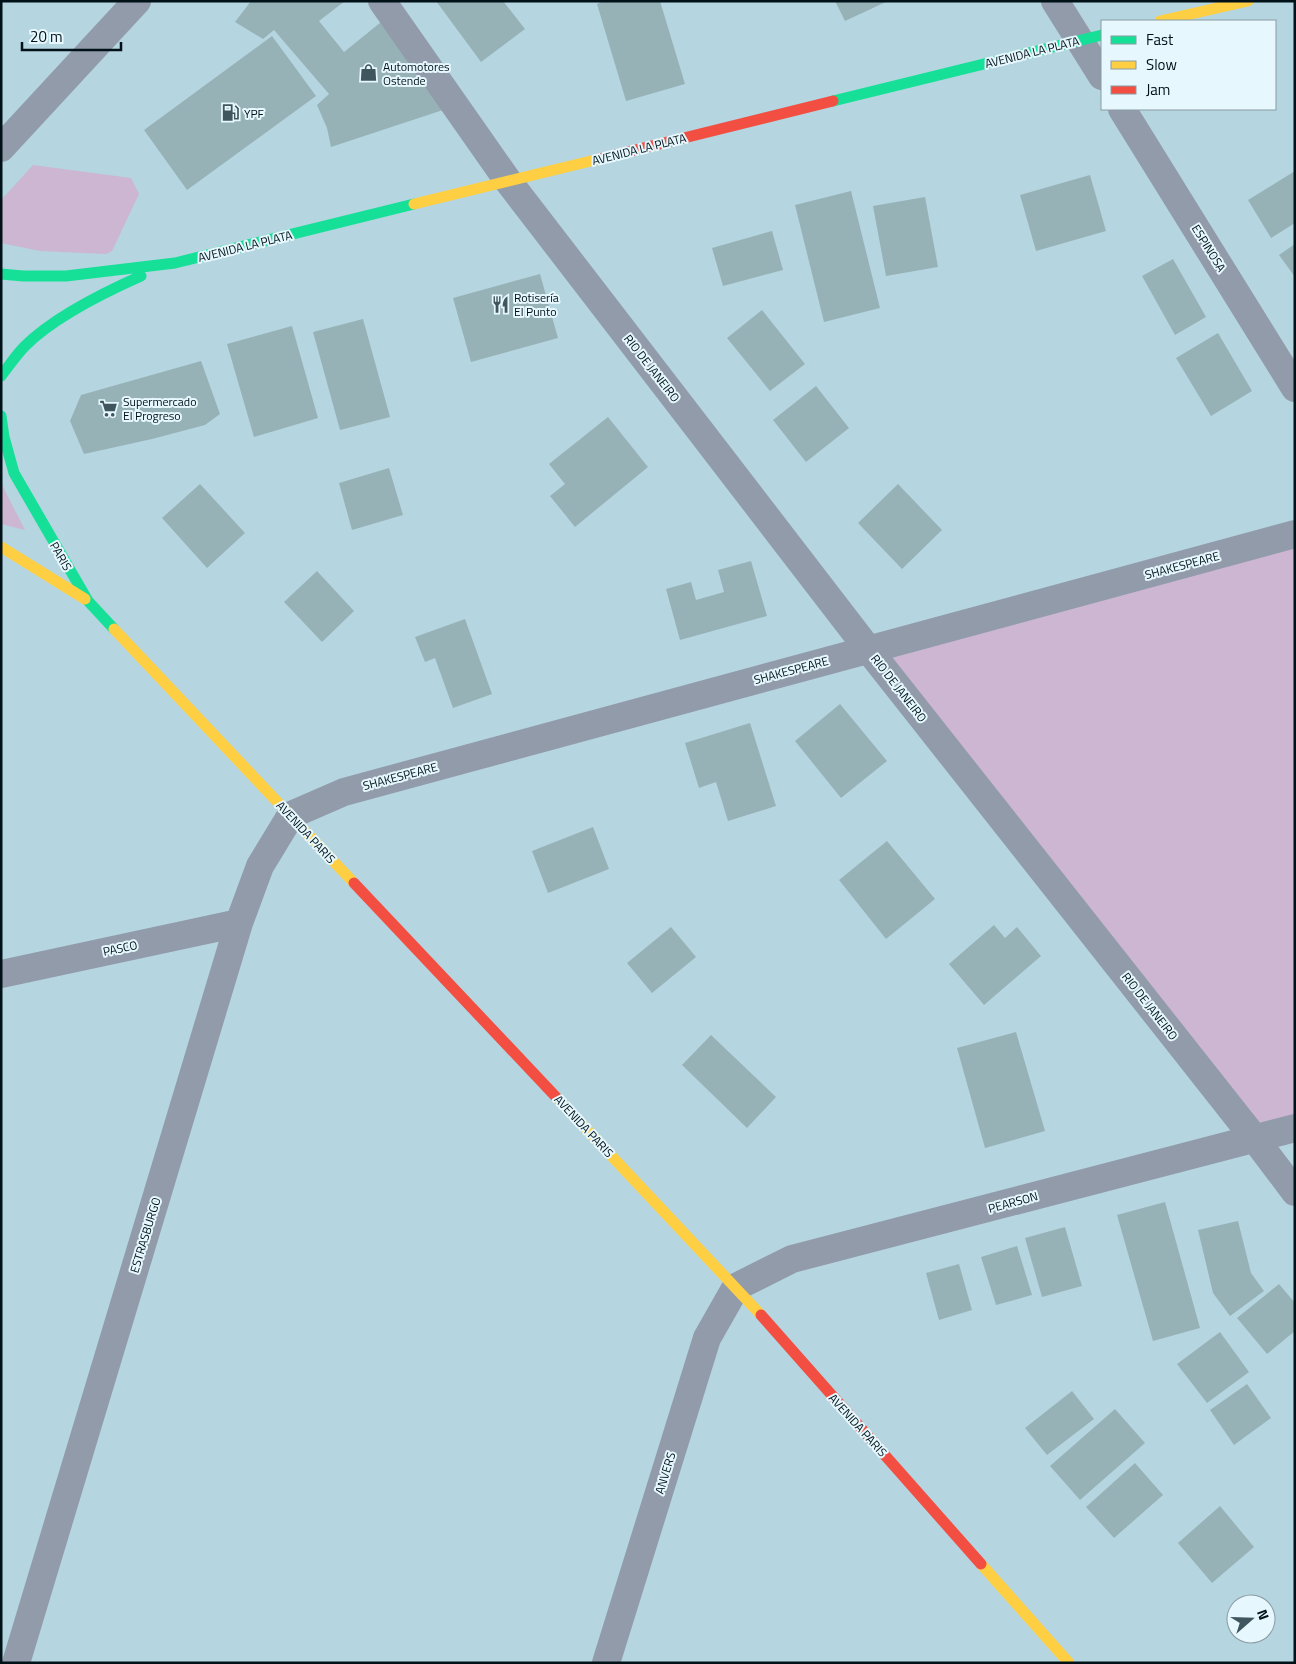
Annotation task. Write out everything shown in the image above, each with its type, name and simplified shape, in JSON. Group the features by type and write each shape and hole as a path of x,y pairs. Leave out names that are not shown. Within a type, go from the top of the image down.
{"main road":[{"path":"1164,20 1248,1"},
{"name":"AVENIDA LA PLATA","path":"1,274 28,277 95,274 175,263 1091,37"},
{"name":"AVENIDA LA PLATA","path":"1,376 25,346 54,322 125,282 175,263"},
{"name":"PARIS","path":"1,416 4,437 14,473 88,601"},
{"name":"PARIS","path":"1,547 88,601"},
{"name":"AVENIDA PARIS","path":"88,601 736,1287 1069,1663"}],"street":[{"path":"1,148 137,1"},
{"name":"RIO DE JANEIRO","path":"382,1 508,181 868,649 1295,1192"},
{"path":"1055,1 1091,37 1101,72"},
{"name":"ESPINOSA","path":"1123,110 1295,388"},
{"name":"SHAKESPEARE","path":"291,815 344,792 1295,534"},
{"name":"ESTRASBURGO","path":"15,1656 240,923 260,866 291,815"},
{"name":"PASCO","path":"1,974 240,923"},
{"name":"PEARSON","path":"736,1287 792,1259 1295,1128"},
{"name":"ANVERS","path":"606,1663 708,1338 736,1287"}],"shaded area":[{"path":"33,165 131,178 139,194 112,251 106,254 40,251 1,243 1,200"},
{"path":"1,483 25,530 1,524"},
{"path":"1295,534 1295,1128 1255,1139 868,649"}],"building":[{"name":"Automotores Ostende","path":"251,1 345,1 319,21 344,52 386,18 443,110 331,147 327,128 317,105 329,94 274,30 263,39 235,22"},
{"path":"436,1 503,1 525,29 481,62"},
{"path":"604,1 660,1 685,84 626,101 597,4"},
{"path":"835,1 888,1 845,21"},
{"name":"YPF","path":"272,36 316,96 187,190 144,130"},
{"path":"1295,171 1295,223 1271,238 1248,200"},
{"path":"1090,175 1106,231 1036,251 1020,195"},
{"path":"851,191 880,308 824,322 795,205"},
{"path":"925,197 938,267 886,276 873,206"},
{"path":"772,231 783,270 723,286 712,248"},
{"path":"1295,244 1295,277 1279,255"},
{"path":"1173,259 1206,317 1175,335 1142,276"},
{"path":"540,274 558,338 471,362 453,298"},
{"path":"762,310 805,364 770,391 727,338"},
{"path":"363,319 390,417 340,430 313,332"},
{"path":"292,326 318,418 254,437 227,344"},
{"path":"1218,333 1252,391 1211,416 1176,358"},
{"path":"201,361 220,414 205,425 84,454 70,421 81,395"},
{"path":"816,386 849,428 806,462 773,420"},
{"path":"608,417 648,467 575,527 550,496 565,484 549,464"},
{"path":"389,468 403,515 352,530 339,483"},
{"path":"200,484 245,533 207,568 162,518"},
{"path":"898,484 942,530 902,569 858,523"},
{"path":"751,561 767,616 680,640 666,589 691,582 696,600 724,592 718,570"},
{"path":"317,571 354,611 322,642 284,602"},
{"path":"465,619 492,694 453,708 435,658 425,662 415,637"},
{"path":"840,704 887,761 841,798 795,741"},
{"path":"750,723 776,806 728,821 716,782 699,788 685,743"},
{"path":"593,827 609,869 548,893 532,851"},
{"path":"887,841 935,899 886,939 839,880"},
{"path":"994,925 1005,938 1017,927 1041,956 984,1005 949,964"},
{"path":"671,927 696,957 652,993 627,963"},
{"path":"1016,1032 1045,1131 985,1148 957,1048"},
{"path":"711,1035 776,1097 747,1128 682,1065"},
{"path":"1165,1202 1200,1328 1153,1341 1117,1215"},
{"path":"1238,1221 1251,1273 1264,1291 1230,1316 1213,1293 1198,1230"},
{"path":"1065,1227 1082,1286 1042,1297 1025,1238"},
{"path":"1017,1246 1032,1295 996,1305 981,1257"},
{"path":"959,1264 972,1310 939,1320 926,1273"},
{"path":"1279,1284 1295,1303 1295,1331 1267,1354 1237,1318"},
{"path":"1220,1332 1249,1372 1207,1403 1177,1364"},
{"path":"1247,1384 1271,1418 1234,1445 1210,1410"},
{"path":"1072,1391 1094,1419 1047,1455 1025,1428"},
{"path":"1115,1409 1145,1443 1080,1500 1050,1466"},
{"path":"1135,1463 1163,1495 1114,1538 1086,1507"},
{"path":"1220,1506 1254,1547 1212,1583 1178,1543"}],"traffic: fast":[{"path":"833,101 1101,35"},
{"path":"1,274 66,276 175,263 414,204"},
{"path":"1,376 25,346 50,326 96,298 141,276"},
{"path":"1,416 4,437 14,473 88,601 114,629"}],"traffic: slow":[{"path":"1164,20 1248,1"},
{"path":"414,204 599,159"},
{"path":"1,547 85,599"},
{"path":"114,629 354,883"},
{"path":"557,1098 761,1315"},
{"path":"981,1564 1069,1663"}],"traffic: jam":[{"path":"599,159 833,101"},
{"path":"354,883 557,1098"},
{"path":"761,1315 981,1564"}],"place":[{"name":"Automotores Ostende","path":"369,73"},
{"name":"YPF","path":"230,113"},
{"name":"Rotisería El Punto","path":"500,304"},
{"name":"Supermercado El Progreso","path":"109,408"}]}
